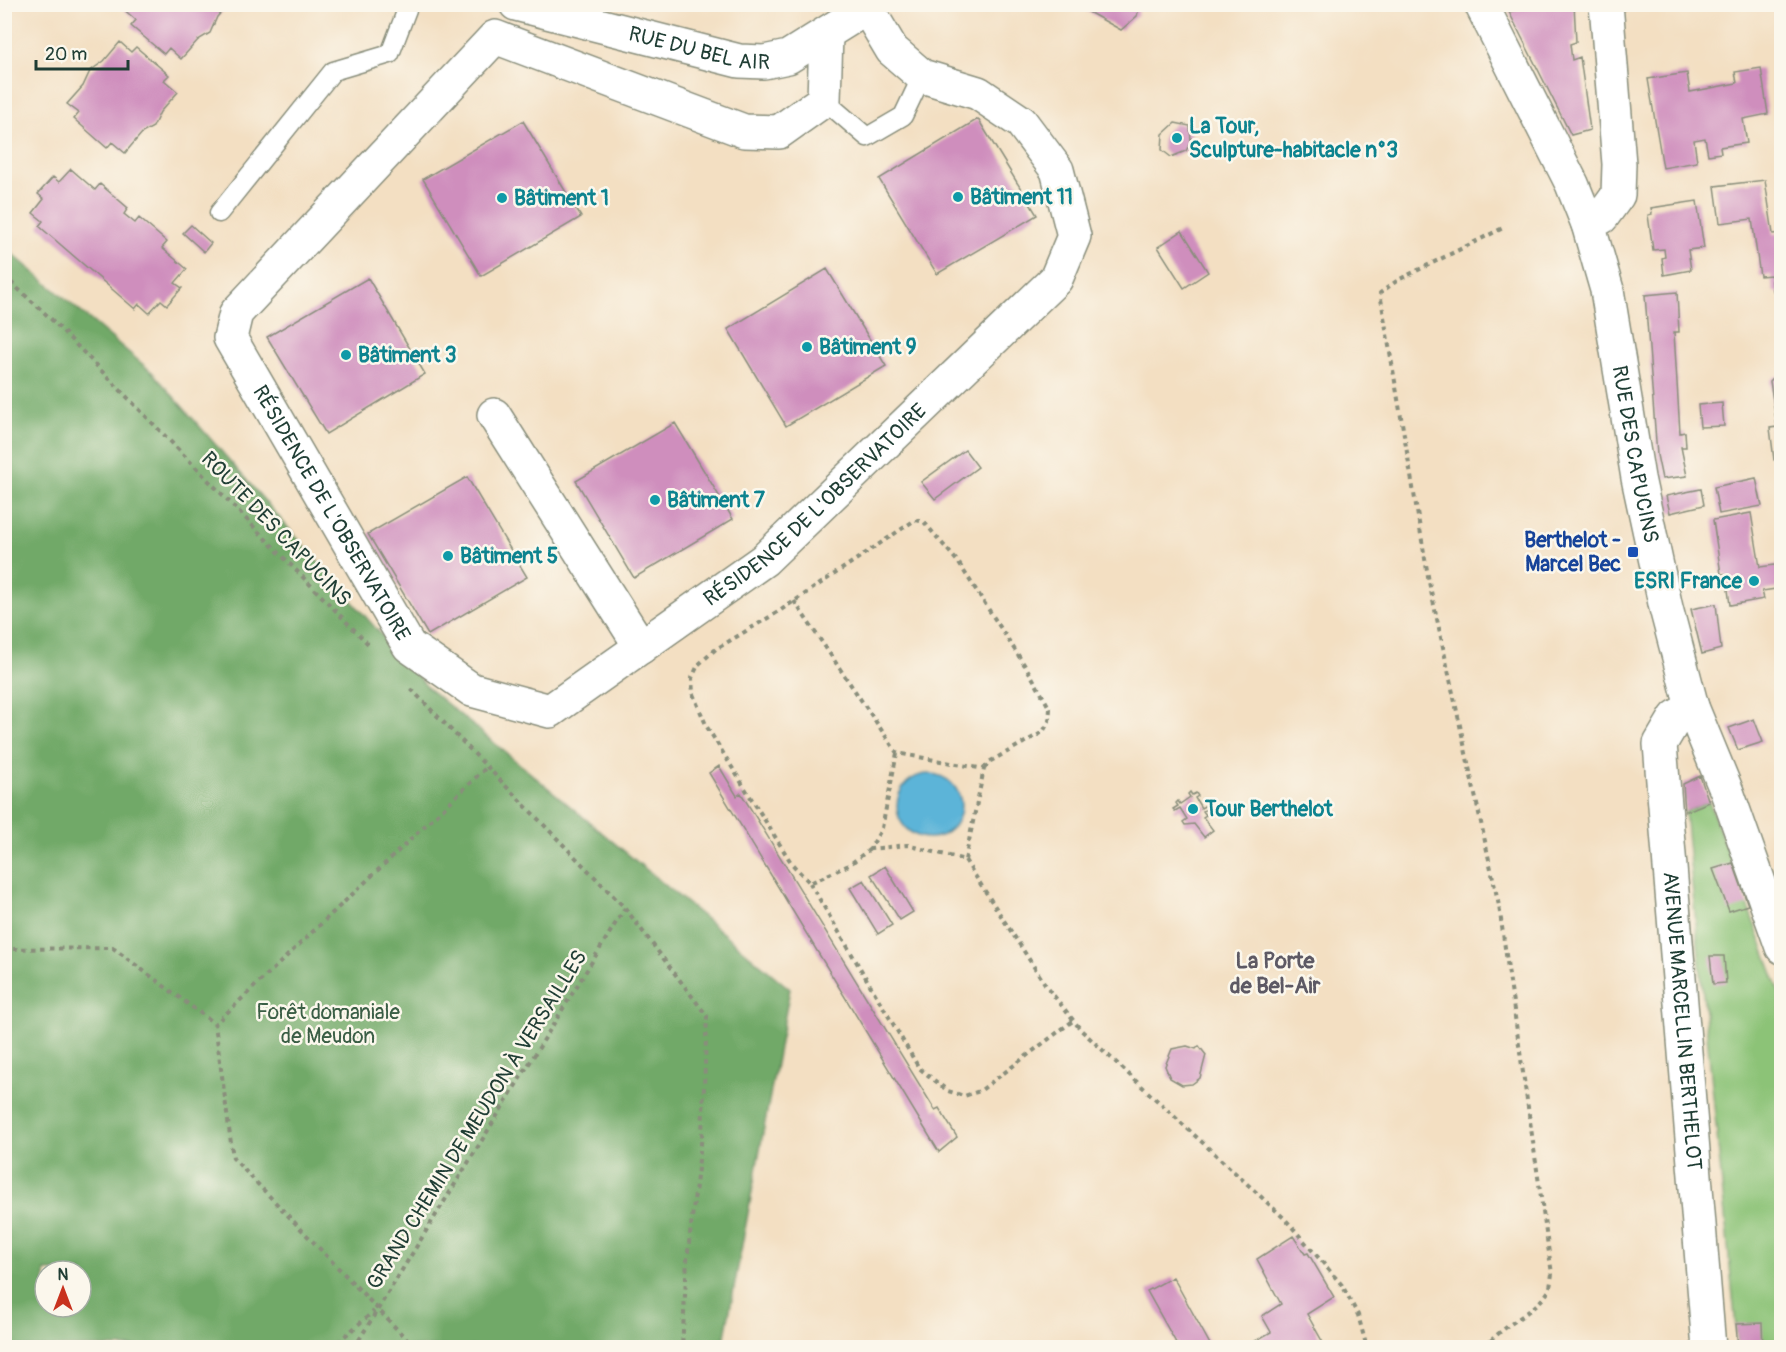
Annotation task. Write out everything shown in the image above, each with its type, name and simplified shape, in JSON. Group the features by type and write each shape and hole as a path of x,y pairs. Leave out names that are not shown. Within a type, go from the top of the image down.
{"street":[{"name":"RUE DU BEL AIR","path":"516,4 739,61 764,62 789,57 870,6"},
{"name":"RUE DES CAPUCINS","path":"1481,4 1572,184 1588,224 1607,290 1638,478 1666,608 1692,707 1727,792 1782,947"},
{"path":"1588,224 1602,217 1618,195 1619,164 1606,4"},
{"name":"RÉSIDENCE DE L'OBSERVATOIRE","path":"824,100 779,132 744,131 495,37 236,313 230,338 409,646 472,690 550,711 641,647 764,560 1056,279 1074,237 1058,170 1020,122 1012,116 978,93 922,76 892,50 870,6"},
{"path":"824,100 826,34"},
{"path":"494,415 641,647"},
{"name":"AVENUE MARCELLIN BERTHELOT","path":"1692,707 1676,717 1660,744 1709,1347"}],"lane":[{"path":"219,213 333,71 390,54 409,4"},
{"path":"824,100 867,137 903,116 922,76"}],"path":[{"path":"1485,1347 1494,1335 1517,1320 1549,1291 1552,1274 1499,906 1429,582 1380,293 1398,280 1505,227"},
{"name":"ROUTE DES CAPUCINS","path":"4,276 50,317 371,648"},
{"path":"965,860 984,769 989,762 1043,732 1049,721 1050,709 1031,675 958,562 924,522 915,520 794,601 716,649 698,664 692,678 693,694 707,727 792,864 810,883 919,1068 948,1091 964,1096 980,1091 1074,1020"},
{"path":"794,601 897,753 882,828 870,849 849,865 810,883"},
{"path":"404,682 625,908 706,1016 702,1135 687,1260 682,1347"},
{"path":"897,753 984,769"},
{"path":"215,1024 487,767"},
{"path":"870,849 907,845 965,860 1047,987 1074,1020 1106,1053 1285,1219 1342,1285 1358,1315 1367,1347"},
{"name":"GRAND CHEMIN DE MEUDON À VERSAILLES","path":"354,1347 625,908"},
{"path":"4,949 113,948 215,1024 233,1158 415,1347"},
{"path":"331,1347 379,1308"}],"green space":[{"name":"Forêt domaniale de Meudon","path":"4,247 153,373 428,688 790,989 723,1347 5,1347"},
{"path":"1709,802 1781,996 1781,1347 1738,1347 1685,812"}],"water":[{"path":"929,774 947,780 955,788 961,806 955,824 947,832 929,838 911,832 903,824 897,806 903,788 911,780"}],"building":[{"path":"123,4 229,4 217,17 210,33 198,40 181,59 169,48 164,54 131,26 136,20 121,7"},
{"path":"1074,4 1140,4 1137,16 1121,30"},
{"path":"1536,4 1574,4 1576,42 1570,44 1572,60 1580,57 1590,130 1571,135 1509,12"},
{"path":"120,42 131,52 136,47 169,75 164,80 178,92 160,112 153,127 142,133 125,153 112,142 107,148 74,119 79,113 67,104 83,86 90,71 104,61"},
{"path":"1761,68 1768,114 1743,119 1747,143 1720,147 1721,153 1708,155 1705,138 1694,140 1697,162 1663,168 1648,79 1687,73 1690,92 1737,83 1735,72"},
{"name":"Bâtiment 11","path":"978,119 1037,215 937,274 879,179"},
{"name":"Bâtiment 1","path":"523,121 581,217 481,276 423,179"},
{"name":"La Tour, Sculpture-habitacle n°3","path":"1175,123 1190,126 1191,141 1186,151 1171,157 1162,150 1163,134"},
{"path":"71,169 95,190 100,184 128,208 124,214 135,223 139,218 167,242 162,248 187,269 175,283 182,288 167,305 161,300 149,313 139,304 135,309 39,226 43,221 33,213 44,199 38,194 53,177 59,182"},
{"path":"1765,180 1773,234 1782,233 1782,295 1773,291 1771,275 1760,276 1752,219 1720,223 1715,186"},
{"path":"1697,201 1704,248 1688,250 1691,270 1664,275 1662,258 1665,257 1664,249 1653,250 1648,215 1652,214 1651,208"},
{"path":"191,225 211,243 204,252 183,233"},
{"path":"1182,231 1208,272 1184,288 1158,247"},
{"name":"Bâtiment 9","path":"827,269 886,366 786,426 728,329"},
{"name":"Bâtiment 3","path":"368,278 425,374 326,434 267,337"},
{"path":"1677,292 1679,332 1674,332 1680,433 1685,432 1686,447 1681,447 1687,476 1662,479 1657,455 1645,295"},
{"path":"1782,376 1782,459 1774,460 1770,428 1777,427 1770,381 1774,377"},
{"path":"1722,403 1724,426 1700,427 1698,405"},
{"name":"Bâtiment 7","path":"675,423 733,519 634,578 576,481"},
{"path":"965,450 978,467 935,499 921,482"},
{"name":"Bâtiment 5","path":"467,477 527,577 428,635 368,534"},
{"path":"1756,478 1762,506 1719,514 1714,487"},
{"path":"1701,489 1704,505 1670,513 1666,496"},
{"path":"1751,513 1760,567 1782,564 1782,588 1762,591 1764,599 1730,605 1726,574 1721,574 1713,520"},
{"path":"1716,604 1721,649 1702,654 1691,609"},
{"path":"1754,719 1763,742 1738,750 1729,728"},
{"path":"719,766 737,796 741,793 935,1110 939,1108 957,1137 939,1152 709,773"},
{"path":"1700,776 1709,802 1685,812 1683,784"},
{"name":"Tour Berthelot","path":"1190,792 1192,795 1196,793 1198,796 1195,798 1201,808 1206,805 1208,808 1203,811 1206,815 1203,817 1213,830 1204,837 1194,824 1185,825 1183,822 1187,819 1180,808 1175,811 1173,809 1178,806 1176,803 1178,801 1180,804 1190,797 1188,794"},
{"path":"1733,863 1748,905 1729,911 1713,869"},
{"path":"885,866 913,912 900,920 871,875"},
{"path":"864,880 892,925 878,934 850,888"},
{"path":"1710,956 1724,956 1726,983 1713,984"},
{"path":"1187,1046 1196,1049 1199,1046 1206,1055 1200,1078 1192,1084 1182,1085 1170,1078 1165,1066 1172,1049"},
{"path":"1293,1236 1305,1254 1308,1253 1334,1297 1307,1314 1326,1348 1252,1348 1250,1344 1271,1332 1262,1316 1281,1304 1257,1259"},
{"path":"1173,1277 1212,1348 1179,1348 1147,1291"},
{"path":"1762,1323 1763,1348 1738,1348 1736,1324"}],"place":[{"name":"La Tour, Sculpture-habitacle n°3","path":"1177,138"},
{"name":"Bâtiment 11","path":"958,197"},
{"name":"Bâtiment 1","path":"502,198"},
{"name":"Bâtiment 9","path":"807,347"},
{"name":"Bâtiment 3","path":"346,355"},
{"name":"Bâtiment 7","path":"655,500"},
{"name":"Berthelot - Marcel Bec","path":"1633,552"},
{"name":"Bâtiment 5","path":"448,556"},
{"name":"ESRI France","path":"1754,581"},
{"name":"Tour Berthelot","path":"1193,809"}],"district":[{"name":"La Porte de Bel-Air","path":"1275,974"}]}
